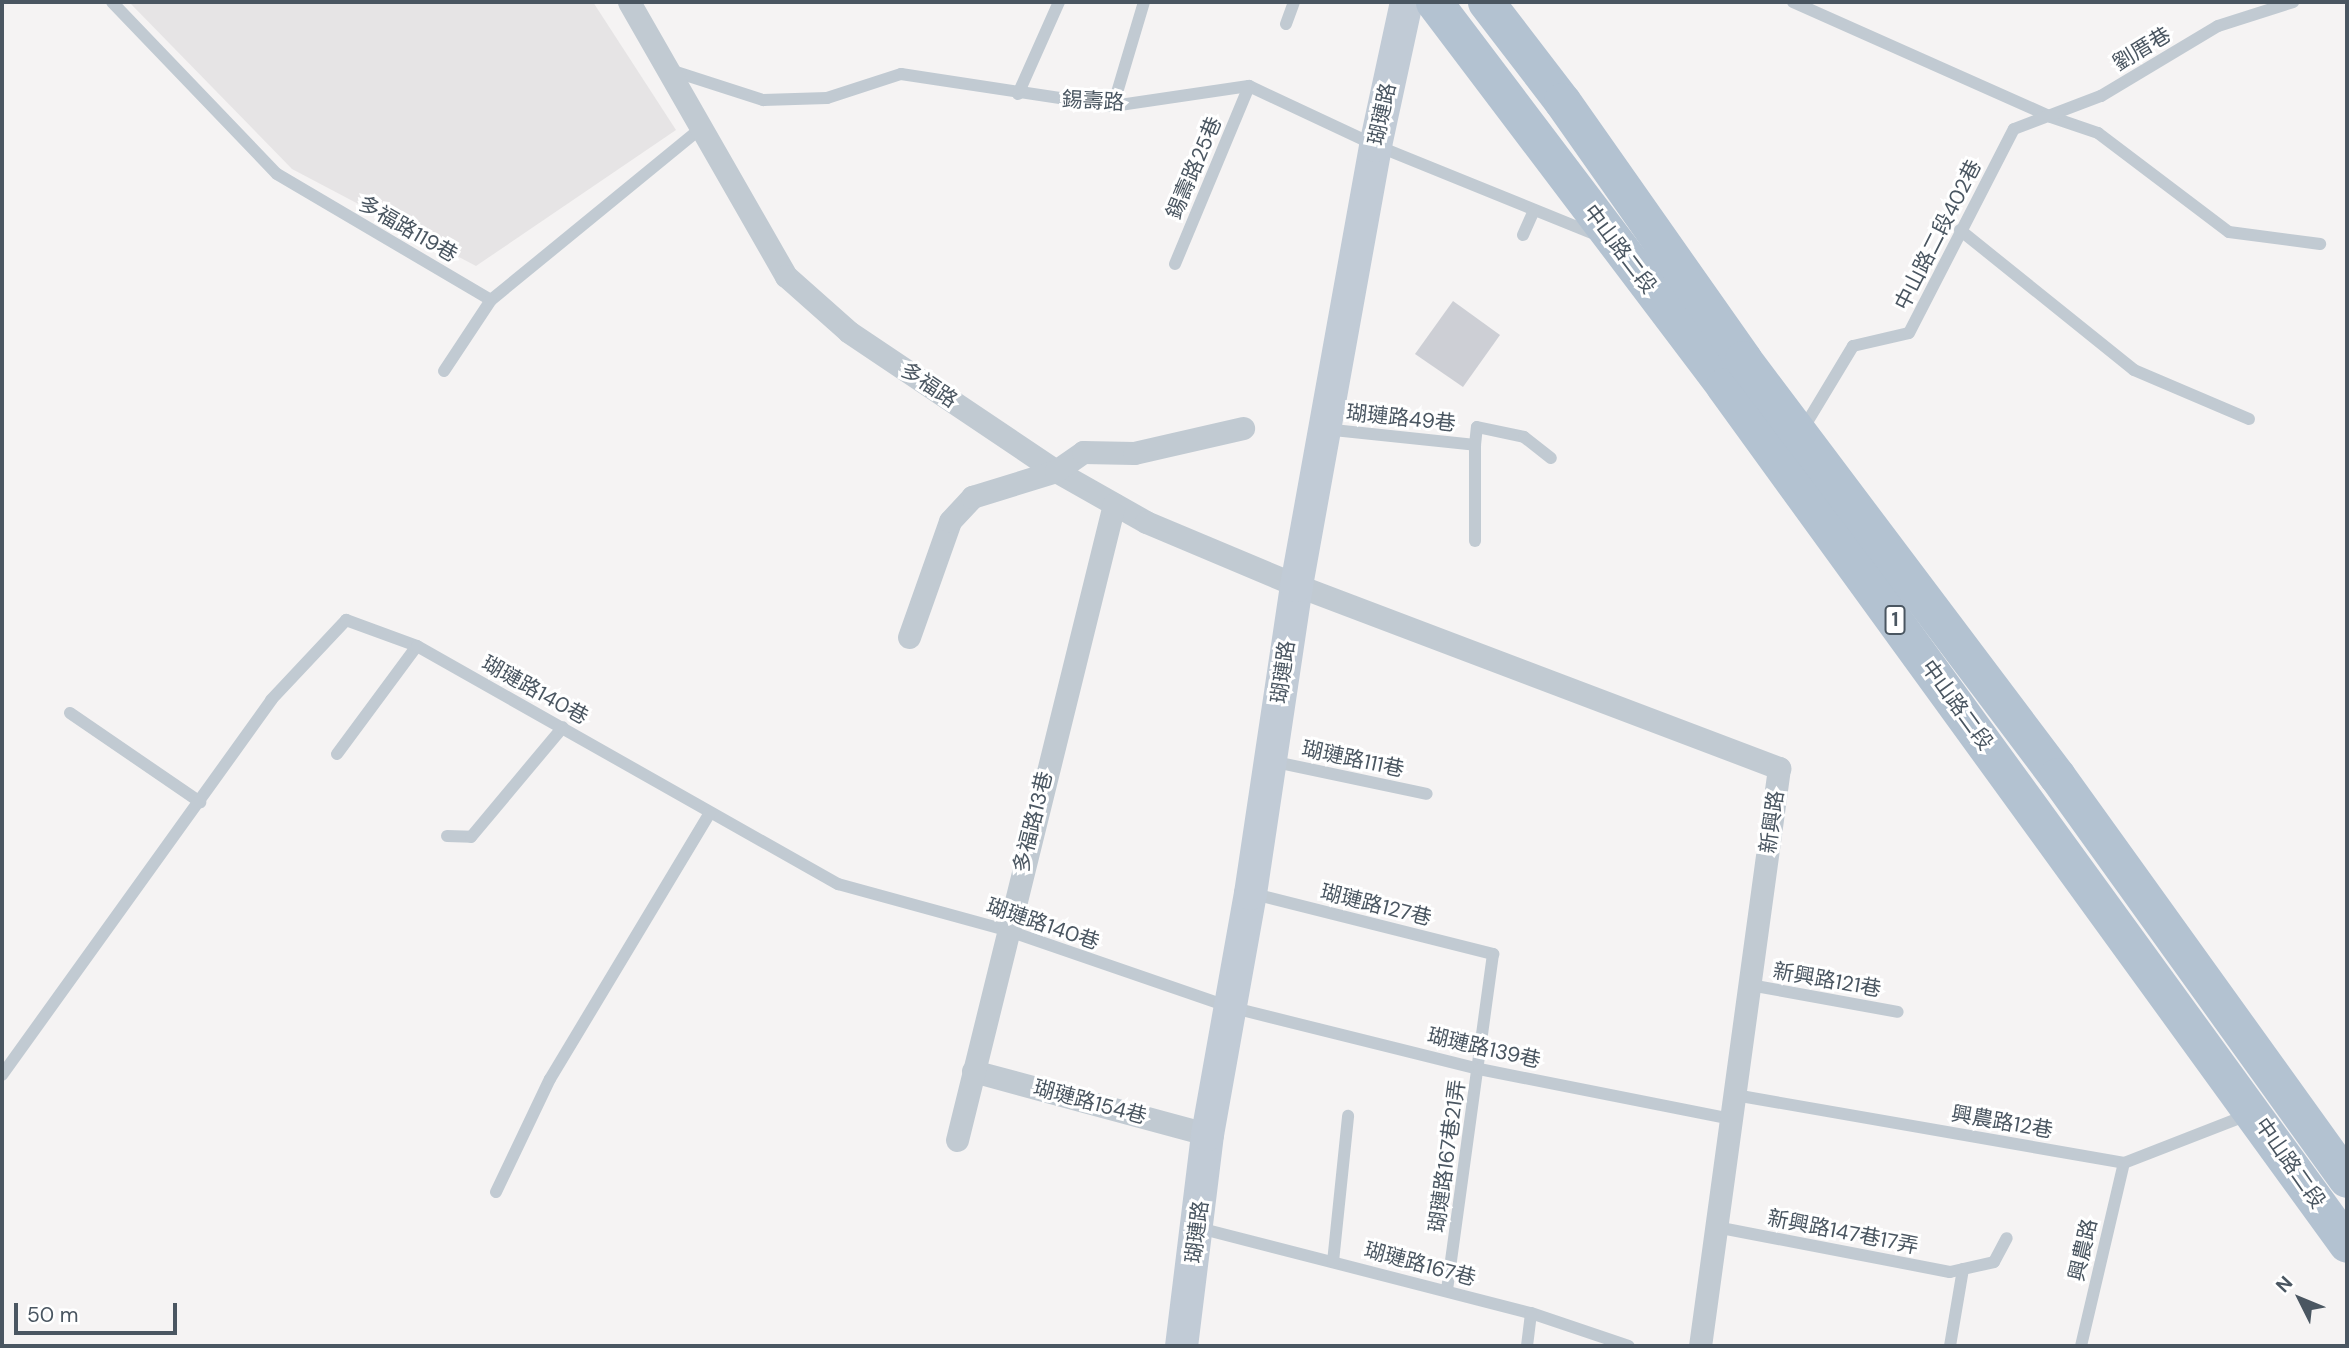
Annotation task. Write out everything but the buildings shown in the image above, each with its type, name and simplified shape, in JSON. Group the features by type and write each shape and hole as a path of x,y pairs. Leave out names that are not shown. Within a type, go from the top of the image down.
{"main road":[{"name":"中山路二段","path":"1434,2 1615,243 1786,443 2057,776 2347,1180"},
{"name":"中山路二段","path":"1486,2 1786,443 2347,1244"}],"street":[{"path":"629,2 666,69"},
{"name":"瑚璉路","path":"1181,1346 1199,1228 1207,1134 1250,893 1296,585 1375,145 1406,2"},
{"name":"多福路","path":"666,69 786,276 849,332 1056,471 1114,504 1296,585"},
{"path":"909,637 950,521 972,497 1056,471 1083,452 1134,453 1243,428"},
{"name":"多福路13巷","path":"957,1140 1006,930 1114,504"},
{"name":"新興路","path":"1296,585 1779,768 1700,1346"},
{"name":"瑚璉路154巷","path":"973,1070 1207,1134"}],"lane":[{"name":"多福路119巷","path":"112,2 277,174 491,300"},
{"path":"1018,94 1059,2"},
{"path":"1113,106 1144,2"},
{"path":"1286,24 1294,2"},
{"path":"1793,2 2051,117 2098,133 2229,233 2320,244"},
{"name":"劉厝巷","path":"2051,117 2101,96 2218,26 2293,2"},
{"name":"錫壽路","path":"666,69 764,100 827,98 901,74 1018,94 1113,106 1249,86"},
{"path":"1249,86 1375,145 1615,243"},
{"name":"錫壽路25巷","path":"1175,264 1249,86"},
{"name":"中山路二段402巷","path":"1786,443 1853,346 1909,333 2014,130 2051,117"},
{"path":"444,370 491,300 702,128"},
{"path":"1522,235 1534,210"},
{"path":"1960,230 2134,370 2249,419"},
{"name":"瑚璉路49巷","path":"1475,541 1477,427 1524,437 1551,458"},
{"name":"瑚璉路49巷","path":"1324,429 1475,445"},
{"name":"瑚璉路140巷","path":"2,1075 271,700 346,620 417,646 563,727 709,814 838,884 1006,930 1230,1007"},
{"path":"337,754 417,646"},
{"path":"70,713 200,802"},
{"path":"447,835 471,837 563,727"},
{"name":"瑚璉路111巷","path":"1270,761 1427,794"},
{"path":"496,1192 550,1079 709,814"},
{"name":"瑚璉路127巷","path":"1250,893 1493,954"},
{"name":"瑚璉路167巷21弄","path":"1447,1291 1493,954"},
{"name":"新興路121巷","path":"1750,985 1898,1012"},
{"name":"瑚璉路139巷","path":"1230,1007 1479,1069 1732,1119"},
{"name":"興農路12巷","path":"1735,1095 2124,1163"},
{"path":"2124,1163 2254,1112"},
{"path":"1333,1262 1348,1116"},
{"name":"興農路","path":"2081,1346 2124,1163"},
{"name":"新興路147巷17弄","path":"1716,1227 1950,1272 1994,1262 2007,1238"},
{"name":"瑚璉路167巷","path":"1199,1228 1531,1313 1629,1346"},
{"path":"1950,1346 1963,1269"},
{"path":"1527,1346 1531,1313"}],"shaded area":[{"path":"129,2 593,2 676,130 476,266 292,169"}]}
